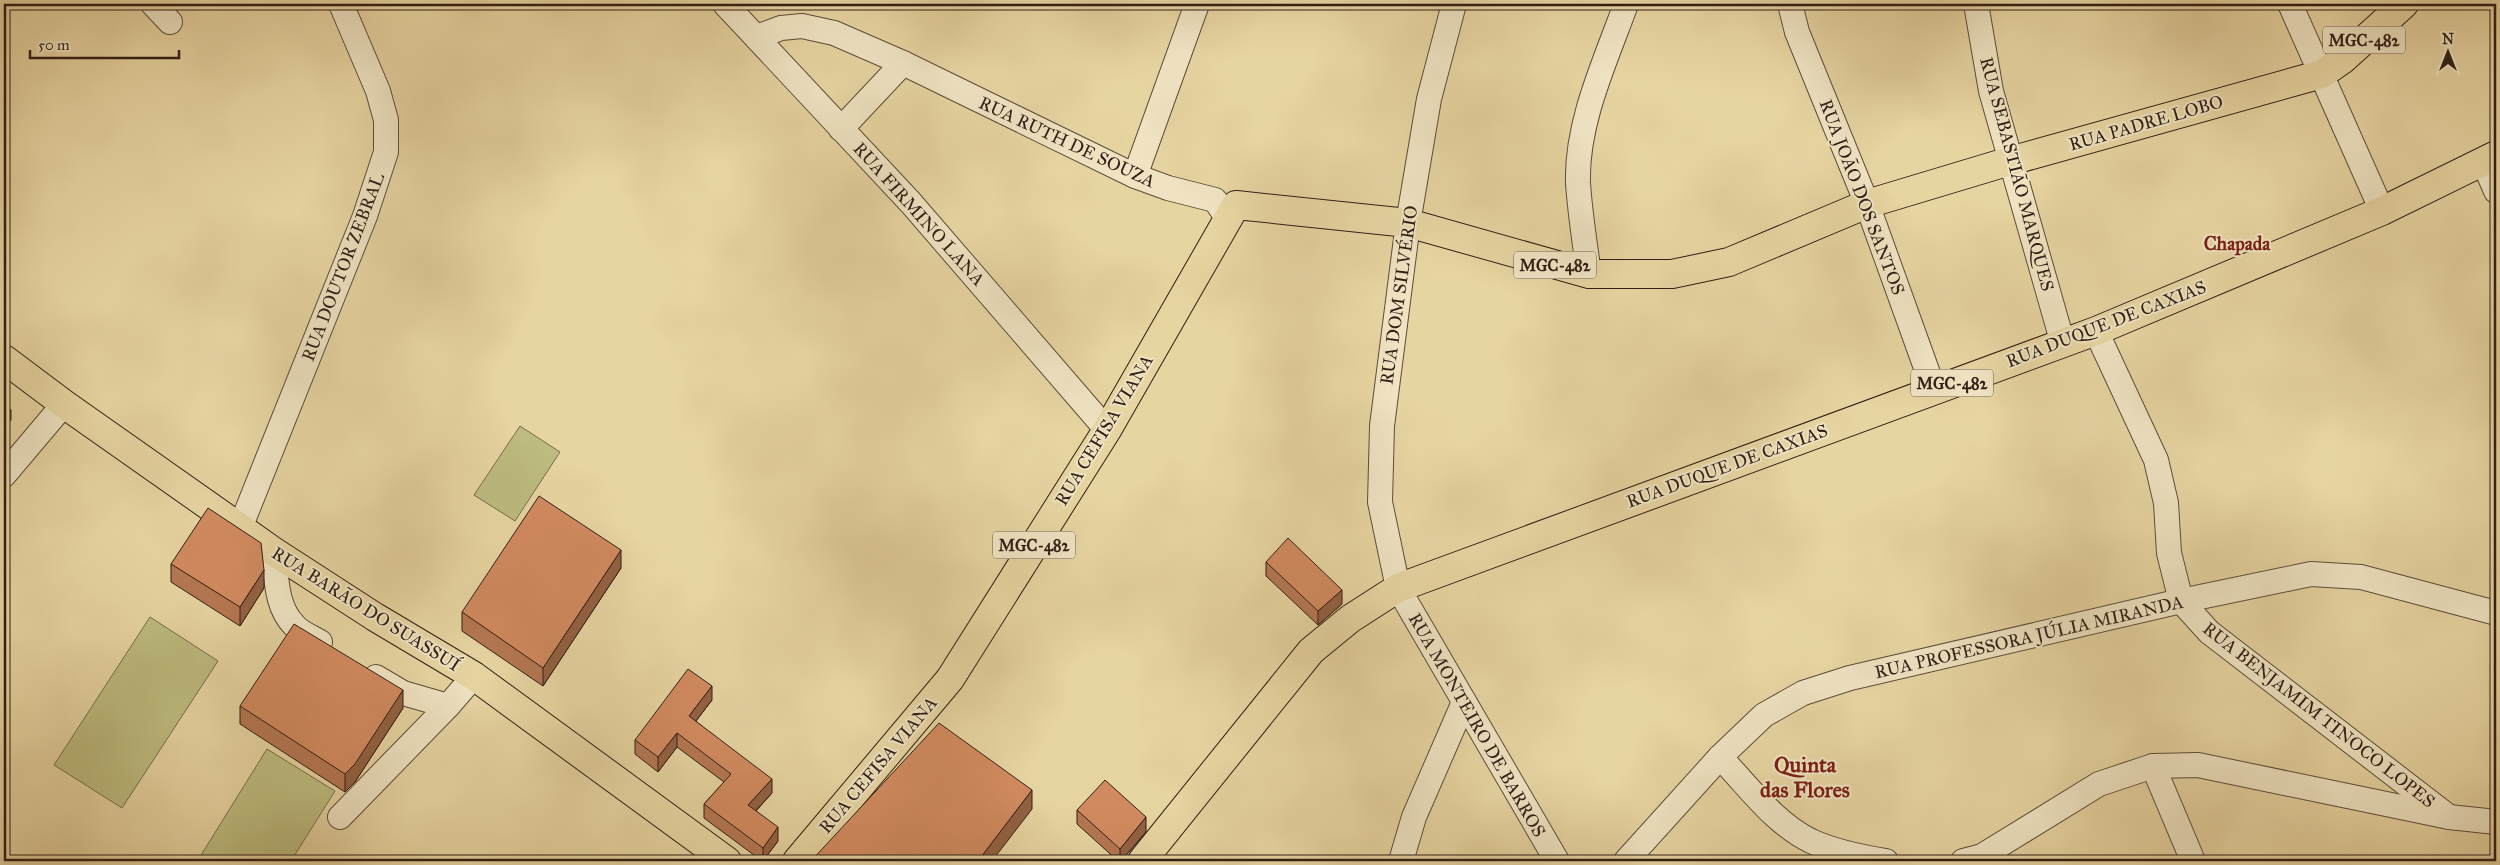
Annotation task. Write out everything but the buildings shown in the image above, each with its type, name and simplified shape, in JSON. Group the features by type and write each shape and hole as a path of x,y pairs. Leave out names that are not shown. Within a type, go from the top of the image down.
{"main road":[{"name":"RUA PADRE LOBO","path":"1867,204 2010,161 2322,74 2342,60 2404,4"},
{"name":"RUA DUQUE DE CAXIAS","path":"1398,588 2063,344 2382,211 2490,158"},
{"name":"MGC-482","path":"1232,212 1408,223 1588,274 1672,274 1729,262 1867,204"},
{"name":"RUA CEFISA VIANA","path":"796,861 950,679 1107,430 1232,212"},
{"name":"RUA BARÃO DO SUASSUÍ","path":"4,359 64,404 273,551 379,620 474,676 727,861"},
{"name":"MGC-482","path":"1142,861 1311,651 1350,619 1398,588"}],"street":[{"path":"153,4 170,22"},
{"name":"RUA DOUTOR ZEBRAL","path":"240,528 365,216 386,152 386,120 380,98 341,4"},
{"name":"RUA FIRMINO LANA","path":"725,4 911,203 1107,430"},
{"path":"1134,176 1197,4"},
{"name":"RUA DOM SILVÉRIO","path":"1398,588 1380,502 1382,426 1408,223 1429,99 1454,4"},
{"path":"1588,274 1578,182 1582,139 1594,91 1626,4"},
{"name":"RUA JOÃO DOS SANTOS","path":"1790,4 1797,32 1867,204 1934,390"},
{"name":"RUA SEBASTIÃO MARQUES","path":"1976,4 1991,91 2063,344"},
{"path":"2290,4 2382,211"},
{"name":"RUA RUTH DE SOUZA","path":"757,37 781,28 802,26 834,33 903,63 1134,176 1168,188 1215,200 1232,212"},
{"path":"842,129 903,63"},
{"path":"2490,158 2496,190"},
{"name":"RUA BENJAMIM TINOCO LOPES","path":"2096,331 2156,460 2166,503 2169,553 2182,601 2209,632 2449,818"},
{"path":"4,474 64,404"},
{"path":"273,551 280,603 294,627 336,652"},
{"name":"RUA PROFESSORA JÚLIA MIRANDA","path":"1626,861 1720,757 1764,716 1803,693 1850,678 2182,601 2311,574 2361,577 2496,613"},
{"name":"RUA MONTEIRO DE BARROS","path":"1398,588 1557,861"},
{"path":"361,668 403,693 448,706"},
{"path":"340,817 448,706 474,676"},
{"path":"1401,861 1414,817 1464,702"},
{"path":"1720,757 1781,821 1810,840 1847,854 1886,861"},
{"path":"1963,861 1982,856 2099,784 2153,766 2198,765 2449,818 2496,822"},
{"path":"2153,766 2193,861"}],"shaded area":[{"path":"520,426 560,452 515,521 474,495"},
{"path":"150,617 218,661 122,808 54,765"},
{"path":"267,749 335,791 291,861 198,860"}],"district":[{"name":"Chapada","path":"2237,243"},
{"name":"Quinta das Flores","path":"1805,776"}]}
